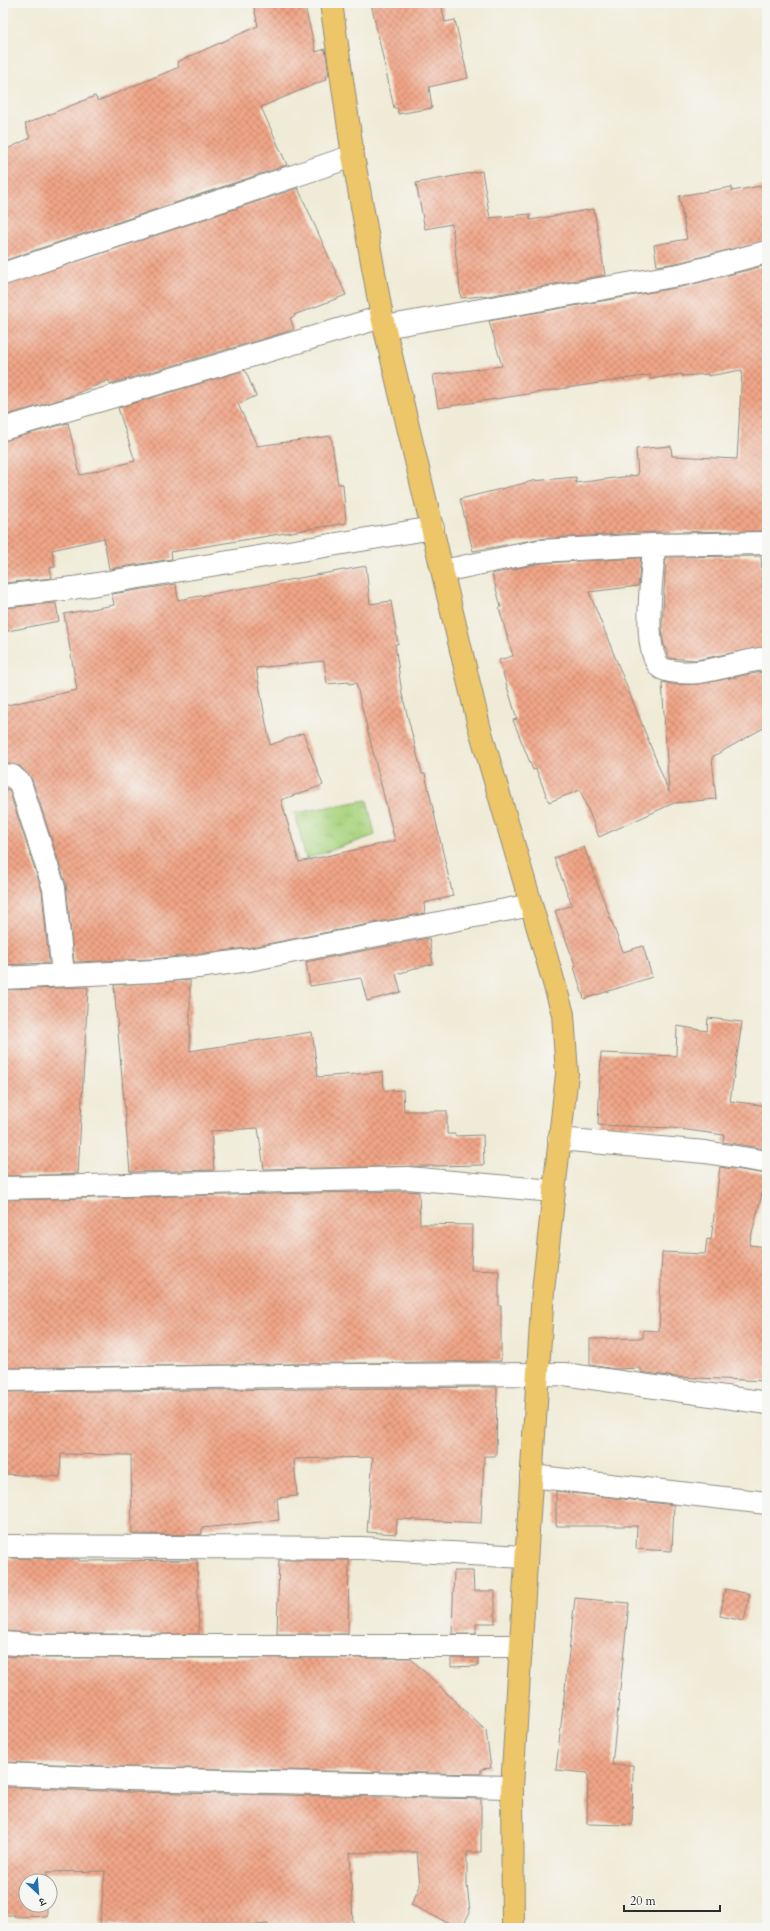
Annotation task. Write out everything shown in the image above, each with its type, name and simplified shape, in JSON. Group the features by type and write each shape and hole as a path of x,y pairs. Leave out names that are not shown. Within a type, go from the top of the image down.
{"main road":[{"path":"331,3 353,156 384,322 479,726 563,1014 566,1074 543,1291 525,1557 512,1787 514,1928"}],"street":[{"path":"3,274 353,156"},
{"path":"3,429 384,322 684,274 767,252"},
{"path":"3,596 74,588 433,528"},
{"path":"443,571 539,551 654,545 767,543"},
{"path":"654,545 649,636 652,656 661,668 676,672 697,672 767,658"},
{"path":"3,775 12,776 20,783 54,888 63,974"},
{"path":"3,978 63,974 155,972 249,960 531,905"},
{"path":"559,1139 705,1152 767,1162"},
{"path":"3,1188 408,1178 553,1191"},
{"path":"3,1380 355,1374 564,1374 767,1403"},
{"path":"531,1476 767,1503"},
{"path":"3,1546 362,1548 525,1557"},
{"path":"3,1643 44,1646 521,1646"},
{"path":"3,1774 127,1779 512,1787"}],"green space":[{"path":"367,800 375,835 306,859 295,813"}],"building":[{"path":"253,3 304,3 316,52 325,49 329,75 326,76 327,79 261,107 287,165 3,261 3,151 30,138 25,124 95,96 98,101 179,67 177,62 258,26"},
{"path":"371,3 441,3 445,22 455,20 468,78 429,87 432,108 398,114 398,108 394,108"},
{"path":"482,171 490,218 530,214 530,220 594,209 605,275 482,297 461,298 452,224 425,229 416,183"},
{"path":"767,185 767,240 681,262 657,266 654,245 687,239 679,196 732,187 732,191"},
{"path":"298,188 346,295 294,315 295,316 290,318 294,329 283,333 110,384 109,380 65,398 3,416 3,286"},
{"path":"767,265 767,531 654,532 538,539 473,551 460,499 533,481 576,477 576,483 638,475 636,449 671,446 672,456 737,459 742,370 708,376 708,374 682,376 682,374 650,379 650,375 438,408 433,375 502,366 489,321 686,286"},
{"path":"245,370 256,396 238,404 257,446 331,436 338,484 343,484 346,523 171,552 172,559 109,569 104,538 52,550 55,567 50,568 52,578 3,583 3,441 68,423 80,475 135,461 118,408"},
{"path":"761,556 764,609 767,609 767,646 696,660 669,658 663,641 662,626 666,557"},
{"path":"641,558 638,586 589,592 669,792 662,682 678,685 699,684 767,671 767,726 712,757 716,799 674,803 599,837 580,790 549,802 536,769 533,770 513,720 517,719 499,660 513,656 499,608 501,607 492,574 541,563"},
{"path":"366,566 370,604 391,601 398,644 395,644 402,694 422,774 425,774 453,896 424,903 425,913 247,948 154,959 74,962 66,884 32,779 20,766 3,763 3,706 77,690 64,614 114,605 112,594 176,584 178,600","holes":["324,661 327,684 349,682 349,684 356,683 395,841 299,862 281,800 323,785 303,733 270,745 256,668"]},
{"path":"56,603 59,621 3,632 3,608"},
{"path":"3,788 9,790 42,891 49,963 3,965"},
{"path":"584,847 623,952 643,946 652,977 584,999 574,967 576,967 555,911 572,905 554,858"},
{"path":"429,938 433,964 396,974 401,992 367,1001 361,978 310,986 306,962"},
{"path":"190,980 190,1051 312,1032 318,1077 383,1072 384,1091 403,1090 404,1111 447,1111 447,1134 455,1134 455,1136 483,1135 484,1165 264,1169 258,1128 211,1131 214,1170 130,1172 114,985"},
{"path":"88,987 78,1174 3,1176 3,990"},
{"path":"708,1018 742,1022 730,1101 767,1106 767,1149 723,1142 724,1135 672,1128 598,1125 601,1053 676,1056 677,1026 707,1031"},
{"path":"720,1167 767,1174 749,1245 767,1247 767,1381 675,1377 641,1372 641,1368 615,1369 590,1365 590,1339 643,1338 643,1330 659,1331 662,1252 705,1254 707,1239 711,1240"},
{"path":"408,1191 419,1192 420,1224 472,1225 471,1270 499,1271 499,1306 501,1306 501,1361 3,1368 3,1200"},
{"path":"497,1387 496,1456 484,1456 481,1523 397,1519 396,1534 367,1532 373,1457 294,1459 297,1496 277,1498 279,1520 202,1528 202,1534 196,1535 132,1534 131,1455 61,1454 60,1477 3,1474 3,1392"},
{"path":"556,1491 674,1505 672,1551 636,1549 637,1526 556,1526"},
{"path":"3,1558 79,1559 79,1561 197,1560 199,1634 44,1634 3,1631"},
{"path":"279,1560 349,1560 348,1634 277,1634"},
{"path":"454,1571 473,1571 474,1591 495,1591 495,1623 476,1623 476,1634 452,1634"},
{"path":"725,1589 750,1594 744,1621 720,1616"},
{"path":"575,1598 629,1603 612,1765 633,1765 632,1825 587,1824 588,1773 556,1770"},
{"path":"3,1656 44,1658 410,1658 486,1731 491,1768 481,1769 481,1774 127,1767 3,1762"},
{"path":"451,1658 478,1658 478,1666 451,1667"},
{"path":"3,1787 127,1792 481,1799 481,1852 467,1852 467,1885 470,1912 462,1928 459,1928 411,1905 420,1886 417,1852 350,1853 353,1925 268,1928 268,1924 222,1928 149,1928 100,1924 105,1871 18,1873 18,1913 47,1913 47,1916 15,1917 15,1915 3,1915"}]}
